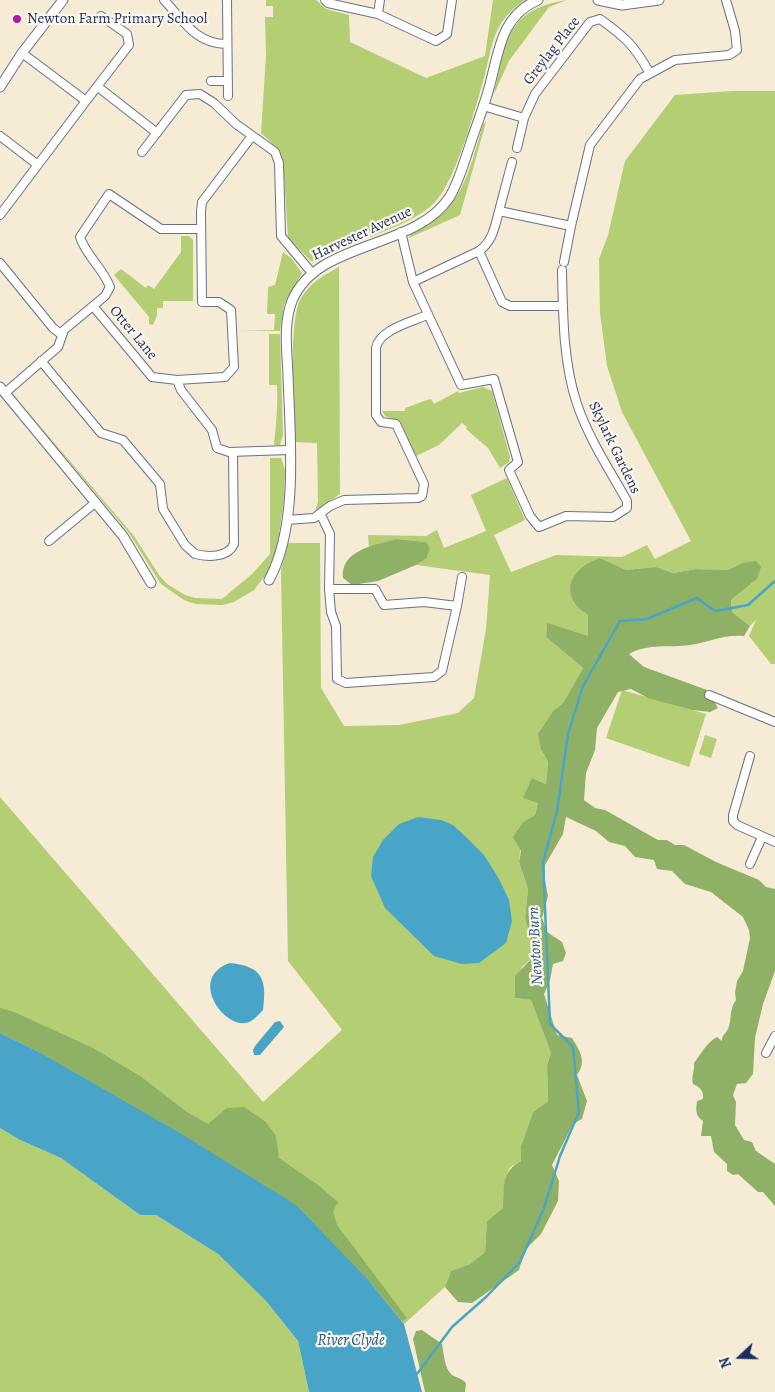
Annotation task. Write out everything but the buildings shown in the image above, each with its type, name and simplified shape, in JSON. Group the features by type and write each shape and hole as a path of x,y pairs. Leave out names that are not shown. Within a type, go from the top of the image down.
{"street":[{"path":"0,86 22,53 63,0"},
{"path":"164,0 197,35 207,42 226,44"},
{"path":"227,0 228,96"},
{"path":"325,0 328,3 378,14 436,41 446,34 452,0"},
{"path":"378,14 380,0"},
{"name":"Harvester Avenue","path":"270,580 281,553 290,489 288,320 292,301 312,272 432,216 450,196 483,106 499,42 507,25 518,12 538,0"},
{"path":"598,0 622,5 659,0"},
{"path":"649,72 675,60 729,55 737,50 735,30 726,0"},
{"path":"0,214 128,45 127,34 101,16"},
{"name":"Greylag Place","path":"517,148 524,118 535,94 590,22 600,19 627,39 637,50 649,72"},
{"path":"22,53 86,101"},
{"name":"Skylark Gardens","path":"401,232 413,282 426,315 460,385 494,379 518,462 509,470 530,516 539,527 566,516 614,517 627,508 626,501 590,436 577,403 567,360 563,306 563,266 590,145 634,86 649,72"},
{"path":"211,81 228,81"},
{"path":"98,87 157,133"},
{"path":"142,152 186,95 200,94 214,103 236,124 275,152 279,163 280,236 312,272"},
{"path":"483,106 524,118"},
{"path":"0,136 38,165"},
{"path":"152,583 122,536 2,390 58,347 62,334 105,296 110,287 106,276 84,249 80,237 109,194 161,229 200,229 202,202 252,136"},
{"path":"413,282 480,251 491,239 512,162"},
{"path":"499,211 571,226"},
{"name":"Otter Lane","path":"93,306 152,378 177,380 225,377 229,375 234,367 231,310 219,302 202,302 200,229"},
{"path":"480,251 502,302 510,306 563,306"},
{"path":"0,263 53,328 62,334"},
{"path":"287,520 308,520 321,514 330,506 344,500 418,498 424,493 424,484 396,424 381,422 376,415 376,348 377,340 384,335 426,315"},
{"path":"41,361 102,433 123,440 160,484 163,509 185,545 195,554 224,554 230,551 234,544 233,452"},
{"path":"177,380 181,390 212,430 215,447 220,450 233,452 289,450"},
{"path":"49,541 95,502"},
{"path":"321,514 330,534 329,589 331,612 336,626 335,674 337,679 346,683 434,677 442,671 458,606 462,577"},
{"path":"329,589 375,589 384,605 424,602 458,606"},
{"path":"709,695 775,722"},
{"path":"750,756 733,815 733,821 737,825 775,842"},
{"path":"750,864 762,837"},
{"path":"766,1053 775,1038"}],"green space":[{"path":"266,0 316,0 326,9 349,15 350,42 426,78 485,56 493,0 525,0 514,8 500,25 492,44 484,78 464,143 450,178 435,202 424,211 395,227 316,261 311,261 288,238 283,158 277,148 261,133 266,55 265,17 273,17 273,6 266,6"},
{"path":"567,0 549,7 509,61 494,94 506,44 520,20 532,11 547,4"},
{"path":"732,91 775,91 775,664 771,664 749,636 756,620 750,626 732,612 731,600 757,579 742,563 728,570 696,569 673,573 656,567 626,570 600,558 574,603 588,615 589,637 547,624 546,637 583,668 563,703 554,710 541,749 548,762 546,784 532,778 538,803 535,815 523,822 519,862 528,889 525,918 535,955 522,967 515,998 531,1000 551,1053 547,1065 548,1101 533,1112 521,1146 521,1161 510,1167 504,1184 503,1208 487,1221 485,1252 470,1264 451,1271 445,1287 404,1324 370,1282 37,1051 0,1033 0,797 263,1102 342,1030 288,961 281,570 288,543 320,543 321,688 344,726 399,725 458,713 474,698 486,629 490,575 416,565 426,559 426,542 397,539 369,548 368,535 426,536 437,530 444,548 486,531 471,495 507,478 525,520 494,535 511,572 556,555 622,557 647,545 655,559 691,541 622,412 607,366 600,313 599,259 608,235 625,161 675,95"},
{"path":"486,122 460,215 409,238 410,235 441,215 452,203 467,175 483,124"},
{"path":"181,236 189,236 193,240 193,301 163,301 163,308 157,308 157,315 153,325 149,324 149,317 114,275 121,269 146,288 148,285 154,289 181,252"},
{"path":"283,252 291,258 302,273 284,305 280,331 237,331 274,330 275,314 267,314 268,287 275,285"},
{"path":"339,267 340,494 315,511 318,502 317,443 294,442 294,326 297,309 305,292 318,279"},
{"path":"269,334 280,334 283,435 280,445 274,445 277,385 269,385"},
{"path":"483,387 492,391 510,457 509,462 500,468 488,448 466,429 467,427 462,423 439,445 416,456 400,421 385,416 382,411 405,411 405,408 427,400 431,399 434,404 458,391 459,393"},
{"path":"16,398 134,536 167,584 185,595 195,598 222,599 252,574 270,554 270,458 281,458 285,470 284,498 277,550 270,569 254,590 234,602 222,605 195,604 184,600 161,584 129,533"},
{"path":"397,539 426,542 430,548 426,559 378,581 352,585 343,578 347,561 353,555 369,547"},
{"path":"600,558 626,570 656,567 673,573 696,569 728,570 742,563 756,561 761,567 757,579 731,600 732,612 750,626 744,636 723,637 682,646 644,648 629,654 644,667 707,690 718,708 710,712 692,710 648,698 631,689 618,692 597,728 595,750 586,773 584,800 595,808 605,810 658,840 667,840 675,845 684,845 716,862 759,880 766,887 775,889 775,971 763,1004 755,1038 753,1074 746,1083 737,1084 733,1095 736,1102 735,1125 744,1140 752,1142 756,1151 775,1164 775,1206 763,1192 758,1192 738,1174 733,1175 727,1171 727,1164 714,1152 711,1136 701,1136 703,1121 697,1115 696,1107 697,1101 703,1099 703,1094 700,1088 693,1084 694,1063 713,1039 717,1037 722,1041 729,1026 732,1007 736,1000 737,981 743,971 750,938 749,930 743,917 711,892 685,884 672,871 657,869 654,860 635,857 625,846 609,842 596,831 566,817 563,834 545,865 548,896 542,918 547,932 562,942 566,953 563,961 553,964 550,980 544,994 557,1035 572,1038 580,1052 582,1065 577,1075 587,1101 582,1119 573,1124 552,1165 559,1181 558,1201 541,1234 525,1250 519,1270 472,1303 458,1302 445,1287 451,1271 470,1264 485,1252 487,1221 503,1208 505,1181 510,1170 521,1161 521,1146 533,1112 548,1101 547,1065 551,1053 531,1000 515,998 515,976 535,955 525,918 528,889 519,862 521,851 513,837 523,822 535,815 538,803 523,798 532,778 546,784 548,762 541,749 538,734 554,710 563,703 583,668 546,637 547,623 588,636 588,615 575,604 570,587 572,580 581,569"},
{"path":"622,690 706,714 689,767 606,738"},
{"path":"705,735 717,739 711,758 699,754"},
{"path":"0,1008 14,1012 93,1048 140,1076 187,1112 208,1124 227,1108 244,1107 266,1122 276,1136 279,1158 318,1185 338,1202 333,1212 337,1225 407,1318 402,1321 370,1282 37,1051 0,1033"},
{"path":"0,1128 20,1140 61,1158 140,1215 156,1215 218,1254 266,1301 298,1341 309,1392 0,1392"},
{"path":"422,1330 442,1344 447,1368 452,1375 466,1383 465,1392 425,1392 413,1339 416,1331"}],"water":[{"path":"418,817 441,820 453,825 484,855 509,900 512,921 506,943 479,963 462,964 434,956 385,908 371,876 373,857 383,840 399,824"},
{"path":"230,963 250,967 256,971 263,983 263,1010 251,1021 242,1023 232,1020 222,1013 215,1003 211,992 211,980 217,970"},
{"path":"280,1021 284,1027 260,1055 254,1055 253,1050 255,1046 275,1022"},
{"name":"River Clyde","path":"0,1033 37,1051 180,1133 296,1205 370,1282 404,1324 422,1392 309,1392 298,1341 266,1301 218,1254 156,1215 140,1215 61,1158 20,1140 0,1128"}],"waterway":[{"name":"Newton Burn","path":"417,1374 452,1327 486,1297 520,1262 544,1208 560,1156 579,1112 573,1047 550,1024 543,862 557,811 568,734 583,686 620,621 647,619 697,598 715,611 748,605 775,581"}],"place":[{"name":"Newton Farm Primary School","path":"17,19"}]}
